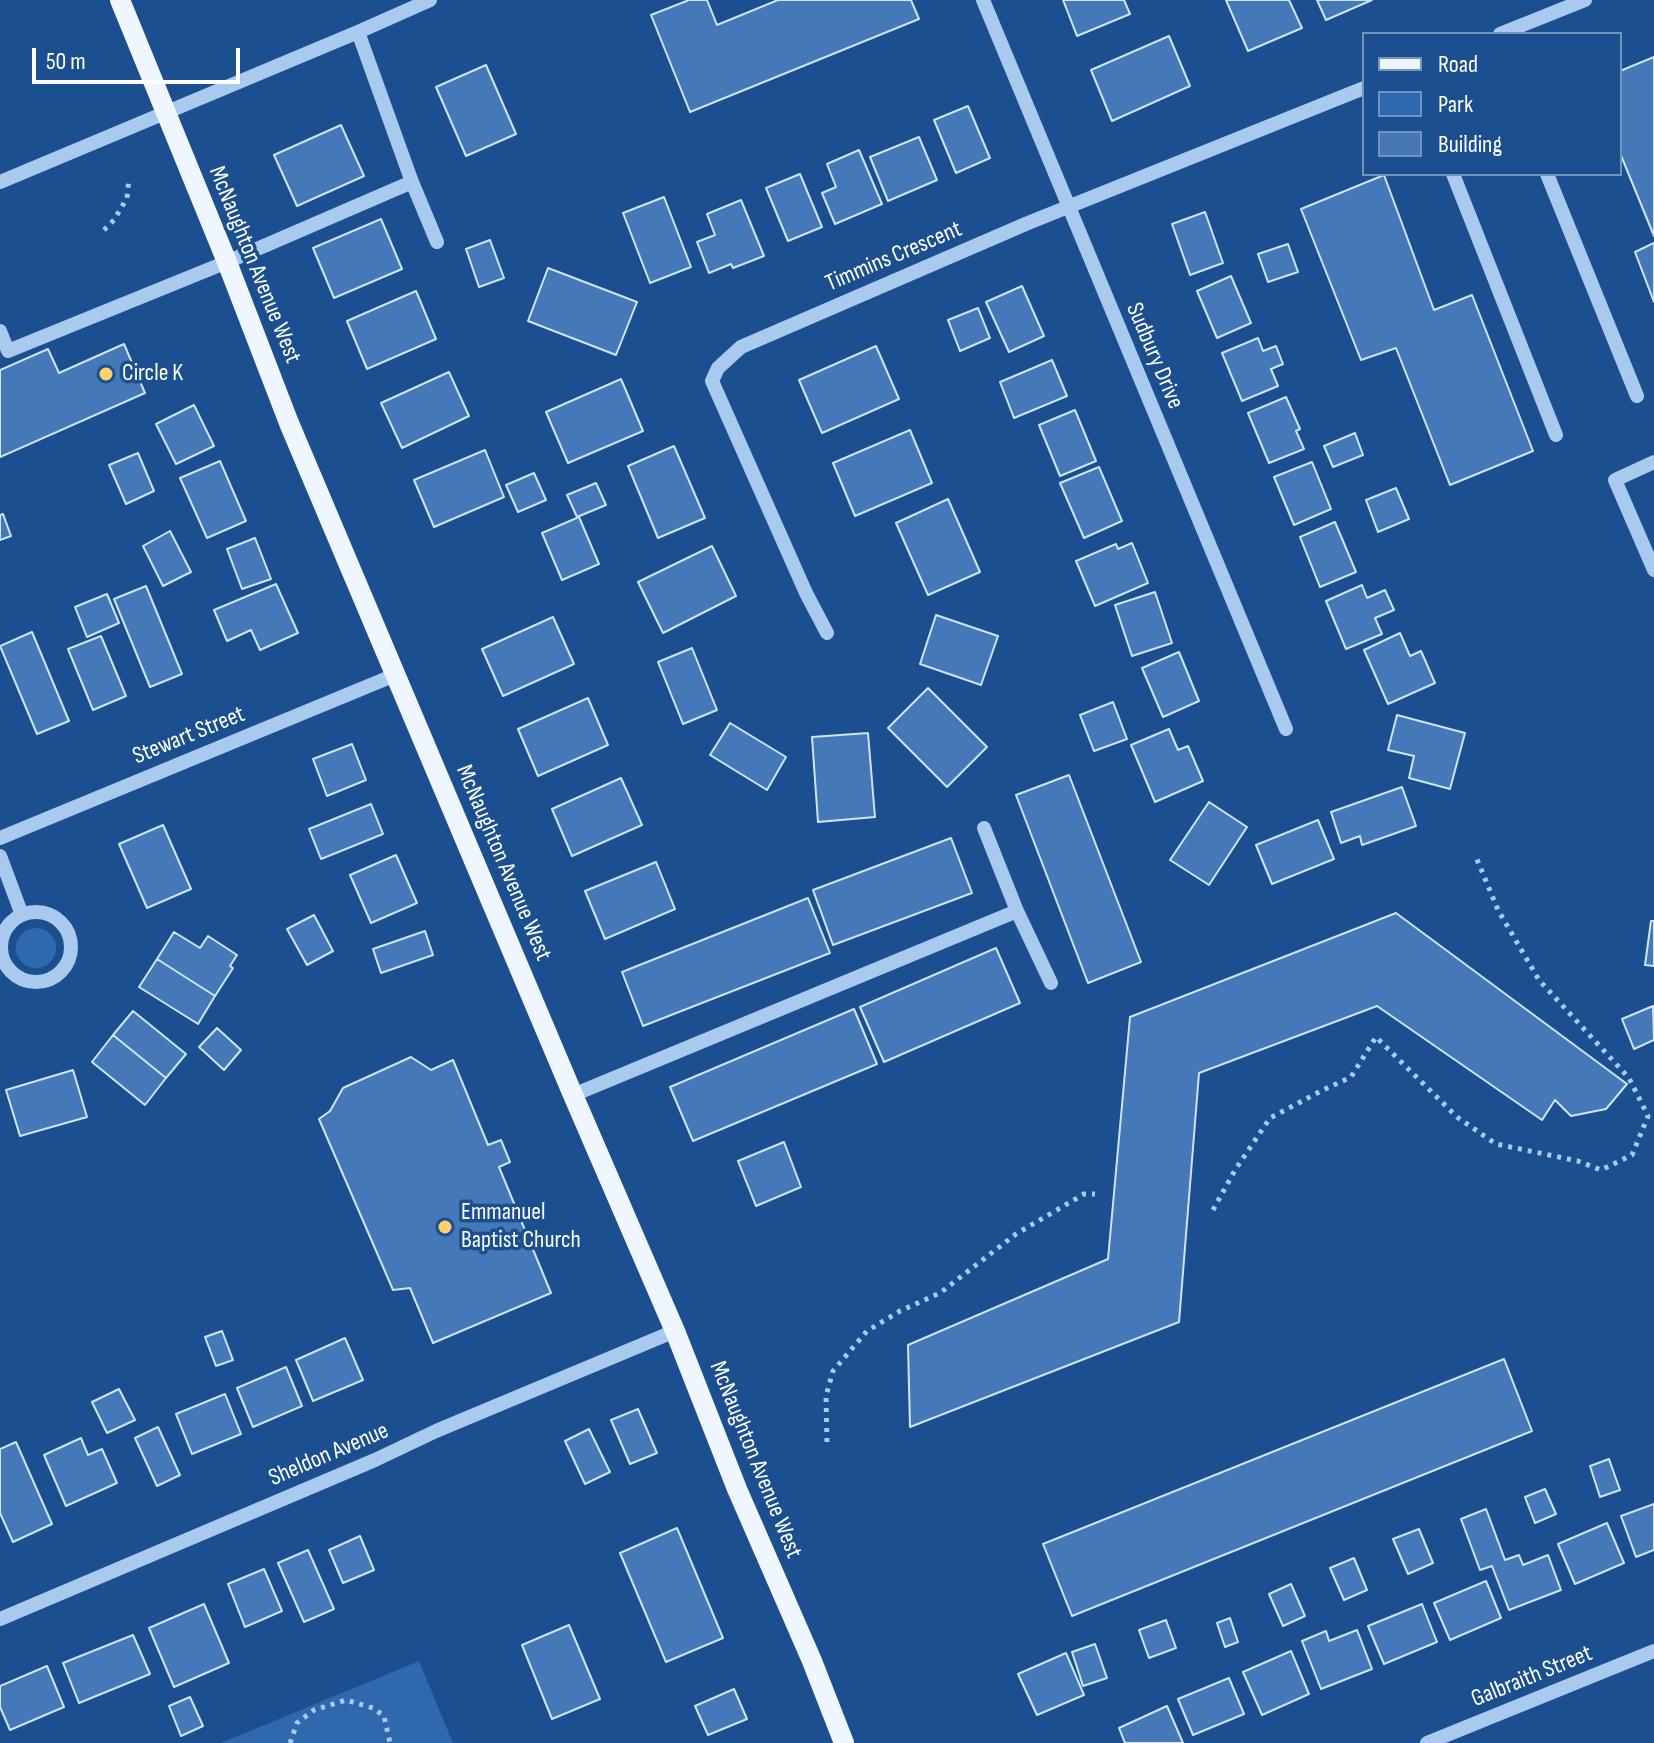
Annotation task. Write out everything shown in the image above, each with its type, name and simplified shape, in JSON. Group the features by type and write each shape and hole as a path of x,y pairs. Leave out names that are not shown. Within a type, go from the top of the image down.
{"main road":[{"name":"McNaughton Avenue West","path":"120,0 289,423 675,1331 737,1489 844,1743"}],"street":[{"path":"0,182 430,0"},
{"name":"Sudbury Drive","path":"983,0 1286,729"},
{"path":"1505,32 1585,0"},
{"path":"358,32 437,242"},
{"name":"Timmins Crescent","path":"827,633 806,593 712,381 718,368 741,347 1014,229 1362,89"},
{"path":"1454,176 1556,435"},
{"path":"1548,176 1637,396"},
{"path":"0,331 8,351 227,262 412,182"},
{"path":"1654,462 1615,480 1654,570"},
{"name":"Stewart Street","path":"0,838 395,675"},
{"path":"984,828 1017,911 1051,983"},
{"path":"0,856 22,915"},
{"path":"573,1095 1017,911"},
{"path":"34,912 56,918 69,937 69,959 63,970 44,982 21,979 12,973 1,952 6,930 22,915 34,912"},
{"name":"Sheldon Avenue","path":"0,1619 675,1331"},
{"name":"Galbraith Street","path":"1427,1743 1654,1651"}],"path":[{"path":"104,230 127,198 129,178"},
{"path":"1213,1210 1270,1118 1351,1077 1376,1037 1457,1117 1496,1144 1578,1161 1601,1170 1632,1155 1648,1116 1629,1078 1539,980 1498,910 1476,857"},
{"path":"827,1442 826,1396 833,1371 867,1331 900,1311 940,1293 1016,1234 1084,1194 1095,1194"},
{"path":"290,1743 297,1723 314,1710 346,1700 373,1708 384,1716 390,1743"}],"green space":[{"path":"36,928 50,934 56,948 50,962 36,968 22,962 16,948 22,934"},
{"path":"419,1661 453,1743 221,1743"}],"building":[{"path":"689,0 707,0 717,25 778,0 911,0 919,19 690,112 651,15"},
{"path":"1063,0 1124,0 1130,14 1077,36"},
{"path":"1226,0 1289,0 1302,28 1248,51"},
{"path":"1317,0 1372,0 1326,20"},
{"path":"1169,36 1190,86 1112,121 1091,70"},
{"path":"1654,57 1654,236 1622,158 1622,70"},
{"path":"486,65 516,134 466,156 436,87"},
{"path":"968,106 990,158 956,173 934,120"},
{"path":"341,125 364,176 297,206 274,155"},
{"path":"919,137 937,180 888,201 870,157"},
{"path":"859,150 882,204 835,224 822,193 836,187 827,164"},
{"path":"800,174 822,227 788,241 766,188"},
{"path":"1384,176 1434,310 1472,295 1533,451 1450,485 1396,348 1361,360 1301,209"},
{"path":"664,197 691,267 650,283 623,213"},
{"path":"741,200 764,256 709,273 697,242 715,235 707,214"},
{"path":"1205,212 1223,263 1190,275 1172,224"},
{"path":"381,219 402,269 334,298 313,248"},
{"path":"490,240 504,278 479,287 466,249"},
{"path":"1654,243 1654,302 1635,252"},
{"path":"1288,244 1298,272 1268,282 1258,254"},
{"path":"548,268 637,302 616,355 528,321"},
{"path":"1231,276 1251,323 1217,338 1197,291"},
{"path":"1022,286 1044,336 1009,352 986,302"},
{"path":"416,291 436,339 367,369 347,321"},
{"path":"978,308 990,338 960,351 948,320"},
{"path":"1258,338 1263,351 1276,346 1283,364 1271,369 1278,386 1242,401 1222,353"},
{"path":"124,344 145,393 0,457 0,370 48,349 59,373"},
{"path":"876,346 899,399 822,433 799,380"},
{"path":"1052,360 1067,396 1014,418 1000,382"},
{"path":"449,372 469,416 402,448 381,403"},
{"path":"621,379 643,431 568,463 546,412"},
{"path":"1286,397 1300,429 1296,431 1304,449 1269,463 1248,413"},
{"path":"194,405 214,446 176,464 156,424"},
{"path":"1075,410 1096,461 1060,476 1039,425"},
{"path":"910,430 932,483 855,516 833,463"},
{"path":"1355,433 1363,455 1333,467 1324,446"},
{"path":"674,446 705,518 658,538 628,466"},
{"path":"485,450 504,497 434,527 414,480"},
{"path":"138,453 154,491 126,504 109,465"},
{"path":"220,461 246,521 207,538 180,478"},
{"path":"1312,462 1331,509 1294,525 1274,477"},
{"path":"1099,467 1122,521 1084,538 1060,483"},
{"path":"534,473 546,500 518,512 506,485"},
{"path":"596,483 606,505 577,517 567,495"},
{"path":"1396,488 1409,519 1378,532 1366,500"},
{"path":"948,499 980,572 928,595 896,523"},
{"path":"3,514 11,536 0,540 0,515"},
{"path":"579,517 599,564 562,580 542,533"},
{"path":"1335,522 1356,572 1320,587 1300,537"},
{"path":"170,531 191,572 163,586 143,546"},
{"path":"255,538 271,579 242,589 227,549"},
{"path":"1132,543 1148,583 1095,606 1076,561 1116,544 1118,549"},
{"path":"712,546 736,596 663,633 638,582"},
{"path":"276,584 298,633 260,650 251,630 227,641 214,610"},
{"path":"1362,585 1367,598 1385,590 1394,610 1375,618 1382,634 1346,649 1326,601"},
{"path":"146,586 182,674 150,687 114,599"},
{"path":"1155,592 1172,643 1132,656 1115,605"},
{"path":"107,594 119,623 87,637 75,607"},
{"path":"936,615 998,636 981,685 920,664"},
{"path":"553,617 574,664 503,696 482,649"},
{"path":"32,632 69,721 37,734 0,646"},
{"path":"1400,633 1410,656 1421,651 1435,683 1388,704 1364,650"},
{"path":"101,636 126,696 93,710 68,649"},
{"path":"692,648 717,710 683,724 658,662"},
{"path":"1179,652 1199,701 1163,717 1142,668"},
{"path":"928,688 987,747 947,787 888,728"},
{"path":"588,698 608,745 538,776 518,729"},
{"path":"1113,702 1127,739 1094,751 1080,715"},
{"path":"1397,715 1465,733 1450,789 1409,778 1414,756 1388,750"},
{"path":"730,723 786,757 767,790 710,755"},
{"path":"1169,729 1178,750 1188,746 1203,781 1155,802 1131,745"},
{"path":"868,733 875,817 818,822 812,737"},
{"path":"352,744 366,780 327,796 313,759"},
{"path":"1069,775 1141,962 1088,983 1016,795"},
{"path":"621,778 642,825 572,856 552,809"},
{"path":"1402,787 1416,826 1362,845 1360,836 1341,843 1331,812"},
{"path":"1209,802 1247,827 1209,885 1170,860"},
{"path":"371,804 383,834 321,859 309,829"},
{"path":"1318,820 1334,859 1272,884 1256,845"},
{"path":"163,825 191,889 147,908 119,844"},
{"path":"951,838 972,893 833,945 813,890"},
{"path":"396,855 417,903 371,923 350,875"},
{"path":"656,862 675,909 605,939 585,891"},
{"path":"808,898 830,953 643,1026 622,972"},
{"path":"1396,913 1627,1084 1606,1109 1571,1116 1555,1100 1542,1120 1377,1006 1199,1073 1179,1322 910,1427 908,1345 1108,1259 1130,1017"},
{"path":"314,915 333,951 307,965 287,929"},
{"path":"1651,921 1654,921 1654,966 1645,965"},
{"path":"425,931 433,955 381,973 373,949"},
{"path":"174,932 200,948 208,936 237,955 230,966 233,968 215,996 157,959"},
{"path":"996,948 1020,1003 884,1062 860,1007"},
{"path":"157,959 215,996 198,1024 139,987"},
{"path":"1653,1006 1654,1040 1634,1049 1622,1019"},
{"path":"854,1009 877,1064 693,1141 670,1087"},
{"path":"133,1011 186,1054 166,1078 113,1035"},
{"path":"217,1028 241,1050 224,1070 199,1047"},
{"path":"113,1035 166,1078 145,1105 92,1062"},
{"name":"Emmanuel Baptist Church","path":"411,1057 431,1070 453,1060 488,1145 501,1140 510,1162 499,1167 551,1293 433,1343 410,1288 393,1290 319,1119 330,1111 343,1088"},
{"path":"73,1070 87,1117 20,1136 6,1090"},
{"path":"784,1142 801,1187 756,1206 738,1161"},
{"path":"222,1331 233,1360 216,1366 205,1337"},
{"path":"345,1338 363,1380 313,1401 296,1360"},
{"path":"1504,1359 1532,1431 1072,1616 1043,1544"},
{"path":"286,1367 302,1406 253,1427 237,1388"},
{"path":"119,1389 135,1420 107,1433 92,1402"},
{"path":"225,1394 241,1434 192,1454 176,1414"},
{"path":"638,1409 657,1453 630,1464 611,1420"},
{"path":"158,1427 180,1475 157,1486 135,1438"},
{"path":"589,1429 610,1472 585,1484 565,1441"},
{"path":"81,1438 88,1455 102,1449 117,1483 66,1506 44,1455"},
{"path":"16,1442 52,1524 13,1542 0,1513 0,1449"},
{"path":"1609,1459 1620,1490 1600,1497 1590,1466"},
{"path":"1545,1489 1556,1514 1535,1523 1525,1497"},
{"path":"1654,1504 1654,1550 1636,1557 1621,1516"},
{"path":"1486,1509 1505,1560 1519,1555 1523,1565 1548,1555 1561,1590 1509,1610 1492,1566 1480,1570 1461,1519"},
{"path":"1607,1523 1624,1563 1575,1584 1558,1544"},
{"path":"677,1528 723,1638 666,1662 620,1553"},
{"path":"1419,1529 1433,1563 1408,1574 1393,1539"},
{"path":"360,1536 374,1570 343,1583 329,1550"},
{"path":"308,1550 334,1609 304,1622 278,1563"},
{"path":"1354,1558 1367,1590 1344,1600 1330,1568"},
{"path":"264,1569 282,1611 245,1627 228,1584"},
{"path":"1486,1581 1501,1618 1450,1640 1434,1603"},
{"path":"1291,1584 1305,1616 1283,1626 1269,1594"},
{"path":"204,1604 229,1663 174,1687 149,1628"},
{"path":"1422,1604 1437,1642 1384,1664 1368,1626"},
{"path":"1230,1618 1238,1642 1225,1647 1217,1623"},
{"path":"1166,1620 1176,1648 1149,1658 1139,1630"},
{"path":"569,1625 600,1699 552,1719 522,1645"},
{"path":"1357,1630 1372,1669 1321,1689 1302,1641 1326,1631 1329,1641"},
{"path":"133,1635 150,1674 79,1703 63,1663"},
{"path":"1095,1644 1107,1678 1083,1686 1072,1652"},
{"path":"1291,1651 1309,1694 1262,1715 1243,1672"},
{"path":"1066,1653 1084,1695 1037,1715 1018,1674"},
{"path":"47,1666 64,1707 10,1730 0,1707 0,1686"},
{"path":"1229,1678 1244,1714 1193,1735 1178,1699"},
{"path":"734,1689 747,1719 708,1735 695,1706"},
{"path":"190,1697 203,1726 181,1736 169,1706"},
{"path":"1167,1706 1183,1743 1125,1743 1119,1728"}],"place":[{"name":"Circle K","path":"106,374"},
{"name":"Emmanuel Baptist Church","path":"445,1227"}]}
